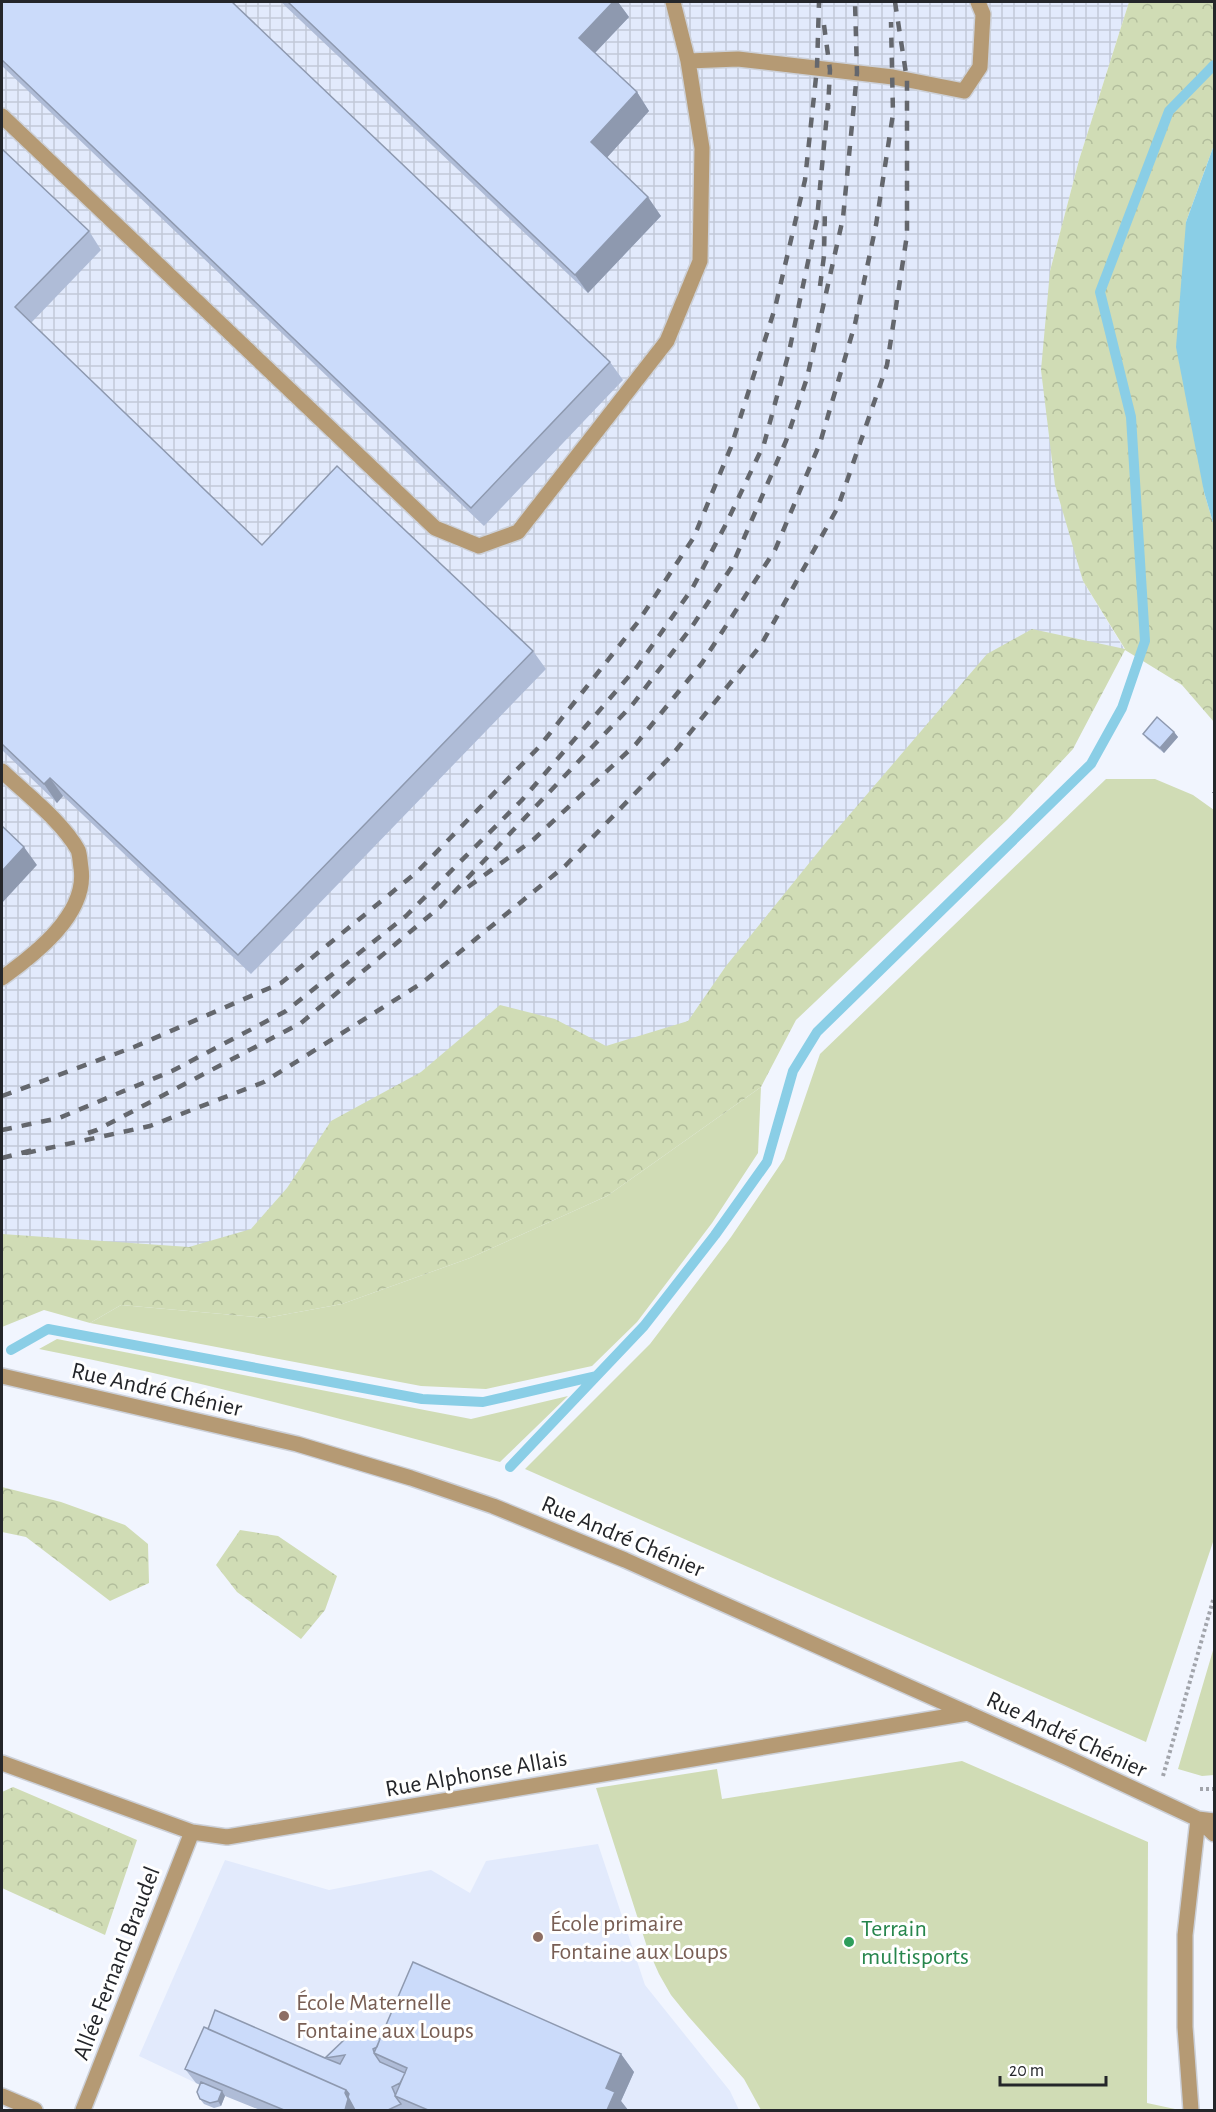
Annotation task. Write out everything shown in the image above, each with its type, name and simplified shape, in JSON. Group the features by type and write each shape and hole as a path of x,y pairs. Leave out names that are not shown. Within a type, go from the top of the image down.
{"street":[{"path":"2,116 435,528 479,546 518,532 667,341 700,261 702,148 688,61 673,2"},
{"path":"688,61 738,59 892,77 964,91 980,67 983,14 978,2"},
{"path":"2,771 66,834 79,852 83,879 77,900 62,924 33,956 2,978"},
{"name":"Rue André Chénier","path":"2,1376 297,1444 411,1478 493,1506 625,1560 968,1713 1198,1819 1215,1834"},
{"name":"Rue Alphonse Allais","path":"2,1763 192,1832 227,1838 968,1713"},
{"path":"1191,2110 1185,2027 1185,1935 1198,1819"},
{"name":"Rue André Chénier","path":"1198,1819 1215,1821"},
{"name":"Allée Fernand Braudel","path":"83,2110 192,1832"},
{"path":"2,2096 35,2110"}],"path":[{"path":"1172,1781 1163,1777 1215,1597"},
{"path":"1198,1789 1215,1789"}],"shaded area":[{"path":"2,2 1129,2 1079,160 1050,271 1083,581 1125,650 1012,783 368,1261 2,1265"},
{"path":"598,1844 645,1985 730,2091 739,2110 261,2110 139,2056 225,1860 329,1890 431,1870 470,1893 486,1861"}],"green space":[{"path":"1129,2 1214,2 1214,145 1186,222 1204,492 1214,526 1214,722 1182,685 1125,650 1073,749 1008,819 796,1020 761,1087 607,1196 470,1258 342,1304 266,1318 121,1305 90,1323 44,1310 2,1327 2,1234 189,1247 251,1229 287,1188 331,1121 421,1072 500,1005 555,1019 606,1046 688,1021 726,966 827,841 987,654 1032,629 1125,649 1083,581 1055,485 1041,370 1050,271 1079,160"},
{"path":"1106,779 1155,779 1193,795 1214,810 1214,1539 1146,1742 525,1469 650,1344 731,1237 784,1159 820,1054"},
{"path":"761,1087 758,1153 712,1223 637,1322 592,1366 486,1389 421,1386 90,1323 121,1305 266,1318 342,1304 470,1258 607,1196"},
{"path":"57,1339 471,1419 568,1396 500,1462 213,1387 39,1349"},
{"path":"2,1487 61,1502 125,1525 148,1544 149,1583 110,1601 26,1537 2,1532"},
{"path":"240,1530 278,1536 337,1576 325,1610 301,1639 237,1592 216,1565"},
{"path":"1214,1647 1214,1775 1202,1776 1178,1769"},
{"path":"962,1761 1148,1842 1147,2103 1175,2110 761,2110 744,2079 671,1995 647,1947 596,1788 717,1769 722,1799"},
{"path":"13,1787 137,1840 105,1935 2,1888 2,1792"}],"water":[{"path":"1214,145 1214,526 1204,492 1176,347 1186,222"}],"building":[{"path":"2,2 232,2 610,362 471,508 2,60"},
{"path":"288,2 613,2 579,38 637,92 591,142 648,197 575,275"},
{"path":"2,149 89,231 15,307 262,545 337,466 533,651 238,955 50,778 44,784 2,744"},
{"path":"1157,717 1174,732 1160,748 1143,734"},
{"path":"2,826 24,847 2,871"},
{"path":"413,1962 621,2054 606,2088 615,2092 607,2110 428,2110 395,2096 407,2068 374,2053"},
{"path":"215,2010 325,2058 344,2040 368,2034 380,2039 377,2047 373,2049 380,2062 405,2073 400,2083 392,2087 401,2104 388,2110 355,2110 346,2090 208,2029","holes":["345,2055 340,2064 325,2058"]},
{"path":"204,2027 346,2090 348,2099 345,2110 284,2110 185,2069"},
{"path":"201,2082 222,2091 218,2101 210,2103 200,2099 197,2092"}],"waterway":[{"path":"510,1467 644,1326 715,1235 767,1162 793,1071 817,1032 1091,764 1122,708 1145,641 1131,417 1100,292 1169,111 1214,65"},
{"path":"11,1350 48,1329 422,1399 483,1402 596,1376"}],"railway":[{"path":"2,1096 134,1047 281,983 417,872 539,747 638,622 694,537 731,447 775,308 805,180 817,68 819,2"},
{"path":"88,1133 301,1023 441,906 633,704 691,628 731,568 786,441 807,378 843,218 857,73 855,2"},
{"path":"26,1153 150,1126 264,1082 422,983 565,866 672,755 761,645 838,507 887,365 907,235 907,80 895,2"},
{"path":"468,887 533,840 636,744 702,663 775,550 820,443 855,324 876,225 893,114 891,22"},
{"path":"824,25 830,70 828,109"},
{"path":"2,1130 59,1118 172,1071 286,1011 406,916 522,800 637,667 692,589 764,444 789,352 817,219 828,103"},
{"path":"820,286 824,256 825,208"},
{"path":"2,1158 33,1150"}],"place":[{"name":"École primaire Fontaine aux Loups","path":"538,1937"},
{"name":"Terrain multisports","path":"849,1942"},
{"name":"École Maternelle Fontaine aux Loups","path":"284,2016"}]}
